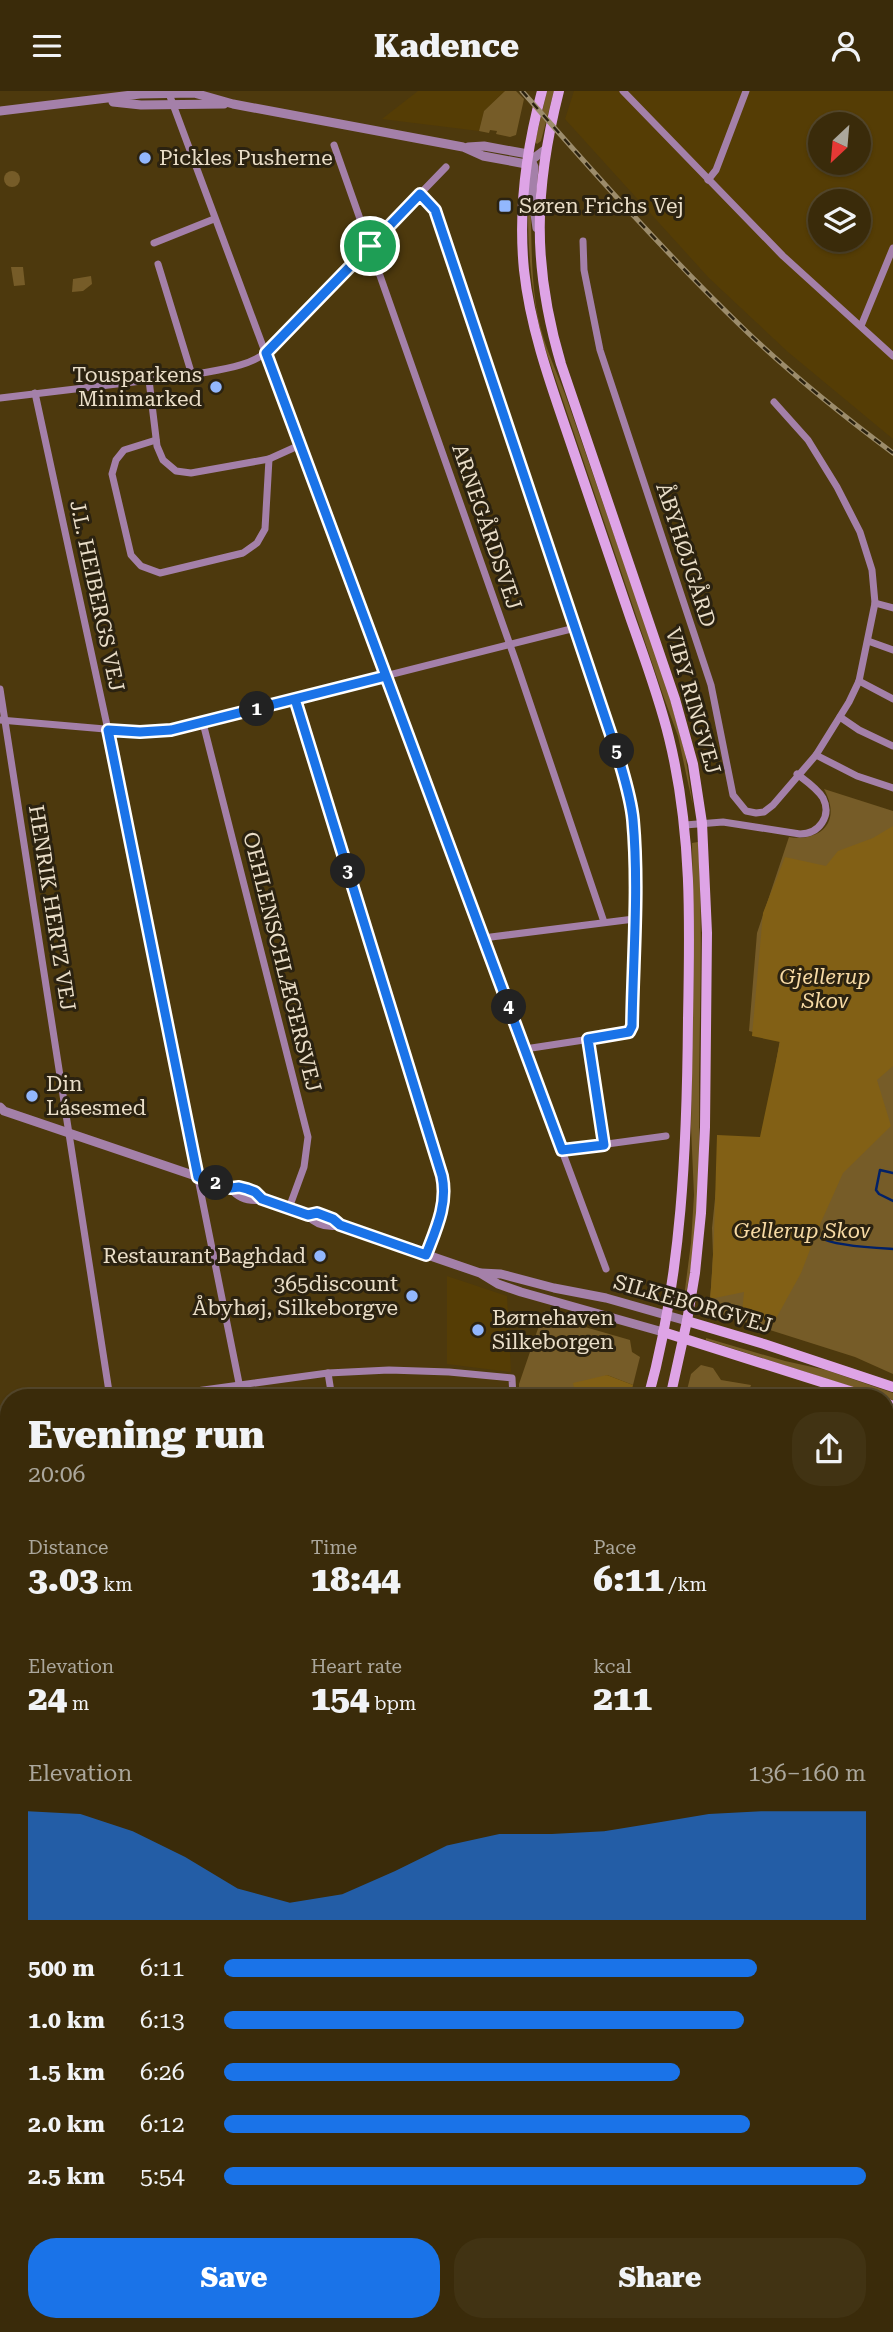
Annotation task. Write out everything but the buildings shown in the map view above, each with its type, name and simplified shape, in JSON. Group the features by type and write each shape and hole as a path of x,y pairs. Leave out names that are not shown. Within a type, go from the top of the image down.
{"main road":[{"name":"VIBY RINGVEJ","path":"542,91 529,160 522,220 522,244 532,320 561,414 660,704 676,766 685,825 690,932 686,1126 680,1214 666,1315 650,1389"},
{"name":"VIBY RINGVEJ","path":"559,91 546,149 540,199 539,246 544,293 554,340 675,699 693,764 702,823 707,933 704,1161 695,1273 672,1389"},
{"name":"SILKEBORGVEJ","path":"687,1321 893,1387"},
{"name":"SILKEBORGVEJ","path":"663,1332 844,1389"}],"street":[{"path":"623,91 783,255 893,356"},
{"path":"708,180 716,170 746,91"},
{"path":"0,111 168,92 200,94 233,104 463,147 484,146 529,160"},
{"path":"168,92 606,1269"},
{"path":"100,101 233,104"},
{"name":"ARNEGÅRDSVEJ","path":"334,145 510,644 604,922"},
{"path":"529,160 546,149"},
{"path":"529,160 534,174 532,193 539,246"},
{"path":"0,398 192,375 244,362 266,353 446,167"},
{"path":"420,194 435,210 439,220 628,790 632,818 634,919 631,1029 623,1034 525,1049"},
{"path":"153,243 214,219"},
{"name":"ÅBYHØJGÅRD","path":"583,241 584,270 600,350 711,685 733,795 746,811 756,813 764,812 773,804 816,755 849,702 859,681 875,604 872,571 860,532 808,440 774,402"},
{"path":"861,326 893,249"},
{"path":"158,264 192,375"},
{"path":"149,380 156,440 163,460 183,473 269,459 300,445"},
{"name":"J.L. HEIBERGS VEJ","path":"35,393 108,730 240,1389"},
{"path":"156,440 124,450 116,460 112,474 131,555 141,566 154,572 160,573 243,553 257,543 265,529 269,459"},
{"path":"875,604 893,608"},
{"path":"3,720 140,732 171,730 575,628"},
{"path":"868,641 893,650"},
{"path":"859,681 893,699"},
{"name":"HENRIK HERTZ VEJ","path":"0,689 109,1389"},
{"path":"295,699 442,1176 445,1192 443,1206 426,1255"},
{"path":"840,716 859,730 893,746"},
{"name":"OEHLENSCHLÆGERSVEJ","path":"203,723 308,1137 304,1167 289,1208"},
{"path":"816,755 857,776 893,788"},
{"path":"685,825 723,822 800,834 812,832 822,824 826,806 817,790 797,775"},
{"path":"483,938 634,919"},
{"path":"588,1039 604,1145"},
{"name":"SILKEBORGVEJ","path":"1,1110 231,1188 237,1195 252,1201 262,1199 308,1215 317,1213 340,1225 480,1273 521,1291 663,1332"},
{"path":"562,1150 666,1136"},
{"name":"SILKEBORGVEJ","path":"480,1273 501,1274 687,1321"},
{"path":"210,1389 328,1373 389,1370 512,1378 513,1389"},
{"path":"328,1373 331,1389"}],"shaded area":[{"path":"418,91 505,91 484,111 479,131 382,119"},
{"path":"574,91 893,91 893,439 788,352 709,278 565,119"},
{"name":"Børnehaven Silkeborgen","path":"447,1276 507,1296 511,1372 447,1364"}],"green space":[{"path":"505,91 516,91 524,99 516,135 510,137 496,134 497,131 479,131 484,111"},
{"path":"547,91 554,91 541,141 537,144 535,142"},
{"path":"12,171 18,173 18,185 12,187 6,185 4,179 6,173"},
{"path":"529,181 533,282 539,321 535,302 530,262"},
{"path":"11,267 23,267 25,285 14,286"},
{"path":"91,276 92,284 83,291 72,292 73,279"},
{"path":"540,329 666,684 685,753 693,806 678,736"},
{"name":"Gjellerup Skov","path":"824,789 893,811 893,1374 855,1357 720,1314 710,1303 712,1228 721,1140 762,1145 780,1039 749,1031 757,933 789,837 813,835 825,828 829,822 830,805"},
{"name":"Gjellerup Skov","path":"893,826 893,1066 877,1080 891,1126 843,1173 801,1273 773,1324 742,1313 744,1292 710,1299 717,1135 760,1137 780,1042 752,1036 763,913 785,857 826,866 838,851 873,838"},
{"path":"698,842 701,931 698,1189 694,1244 685,1298 694,1195 691,1127 694,948 692,843"},
{"path":"544,1311 578,1325 630,1340 632,1352 640,1357 633,1385 607,1375 581,1389 519,1389"},
{"path":"706,1340 826,1370 881,1389 859,1389"},
{"path":"701,1365 713,1368 721,1380 751,1385 750,1389 687,1389 691,1374"},
{"path":"607,1375 633,1385 632,1389 574,1389 573,1383"}],"waterway":[{"path":"893,1173 880,1170 876,1190 893,1201"},
{"path":"821,1238 845,1245 893,1249"}],"railway":[{"path":"522,91 603,183 745,330 817,394 893,453"}],"place":[{"name":"Pickles Pusherne","path":"145,158"},
{"name":"Søren Frichs Vej","path":"505,206"},
{"name":"Tousparkens Minimarked","path":"216,387"},
{"name":"Din Lásesmed","path":"32,1096"},
{"name":"Restaurant Baghdad","path":"320,1256"},
{"name":"365discount Åbyhøj, Silkeborgve","path":"412,1296"},
{"name":"Børnehaven Silkeborgen","path":"478,1330"}],"route":[{"path":"370,246 266,353 386,676 295,699 203,723 171,730 108,730 198,1177 231,1188 247,1189 262,1199 308,1215 317,1213 340,1225 426,1255 443,1206 445,1192 442,1176 295,699 382,677 386,676 562,1150 604,1145 588,1039 623,1034 629,1032 632,1026 634,850 628,790 618,756 435,210 420,194 370,246"}],"park label":[{"name":"Gellerup Skov","path":"802,1231"}]}
